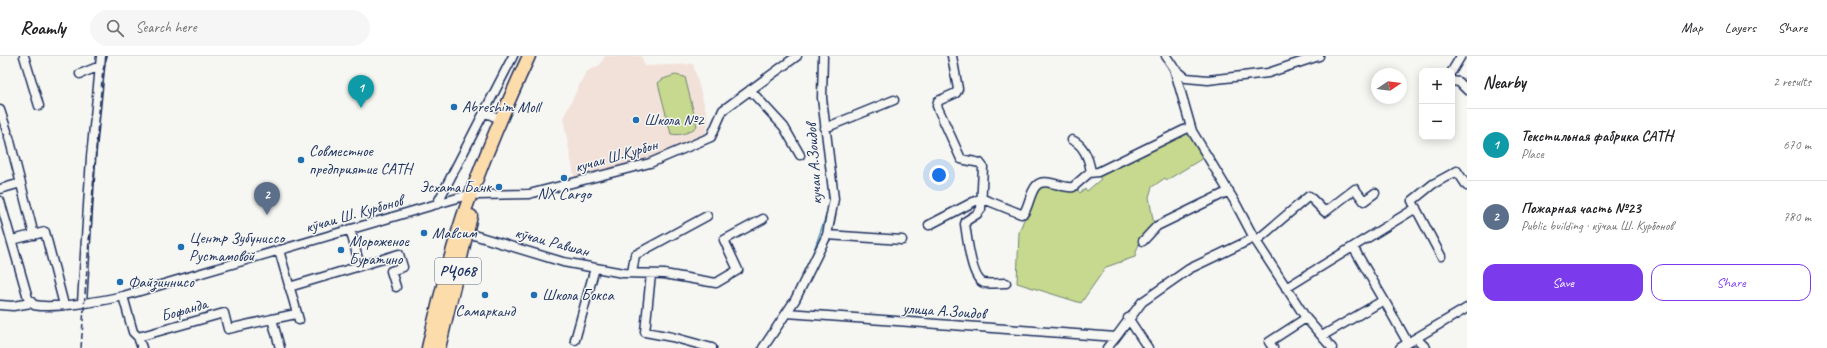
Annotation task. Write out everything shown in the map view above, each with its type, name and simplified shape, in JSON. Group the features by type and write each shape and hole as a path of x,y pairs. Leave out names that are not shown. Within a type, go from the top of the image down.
{"highway":[{"name":"РҶ068","path":"440,348 467,233 474,195 500,119 529,56"},
{"name":"РҶ068","path":"428,348 454,246 474,195 536,56"}],"street":[{"path":"24,56 40,106"},
{"path":"82,303 91,157 102,56"},
{"path":"437,204 513,56"},
{"name":"кучаи Ш.Қурбон","path":"474,195 529,194 650,164 712,137 723,110 797,56"},
{"name":"кучаи А.Зоидов","path":"763,348 787,313 827,234 834,199 822,98 823,56"},
{"path":"952,56 958,89 956,93 938,101 937,106 961,159 982,164 979,212 969,218 965,224 972,264 976,277 983,283 1006,283"},
{"path":"1166,56 1174,68 1186,78 1208,80 1268,73 1320,56"},
{"path":"1454,68 1461,56"},
{"path":"509,64 522,70"},
{"path":"80,74 100,66"},
{"path":"1174,68 1190,127 1229,192 1255,240 1306,318 1332,348"},
{"path":"1455,81 1459,82 1467,90"},
{"path":"750,90 784,127 800,155"},
{"path":"825,128 894,100"},
{"path":"0,110 8,134 34,235"},
{"path":"484,112 500,119"},
{"path":"929,224 981,198 1021,214 1024,213 1035,187 1039,184 1044,182 1070,188 1091,172 1098,172 1190,127"},
{"path":"1072,140 1079,143 1089,163 1091,172"},
{"path":"1441,256 1412,201 1433,184 1457,171 1467,186"},
{"path":"0,189 21,183"},
{"path":"1107,348 1128,318 1142,302 1189,269 1255,240 1309,196 1325,212 1355,189 1364,201 1375,193"},
{"path":"1143,242 1157,226 1229,192"},
{"name":"кӯчаи Ш. Курбонов","path":"0,305 13,306 31,303 38,306 82,303 123,296 350,229 474,195"},
{"path":"0,201 26,293 31,303"},
{"path":"1286,288 1416,208"},
{"path":"632,273 635,255 707,216"},
{"name":"кӯчаи Равшан","path":"467,233 563,262 632,273 664,274 716,283 738,270 724,240 763,220"},
{"path":"350,229 360,266"},
{"path":"12,240 45,232 64,304"},
{"path":"827,234 902,240"},
{"path":"1353,247 1408,343"},
{"name":"Бофанда","path":"138,337 224,313 228,329 272,319 297,317 279,250"},
{"path":"289,287 399,254 403,267 390,271 396,287"},
{"path":"575,340 595,268"},
{"path":"651,274 645,332 672,337 712,348"},
{"path":"123,296 133,332 138,337 142,348"},
{"path":"1322,336 1384,300"},
{"path":"1400,348 1467,308"},
{"name":"улица А.Зоидов","path":"787,313 1116,337"},
{"path":"1128,318 1148,348"},
{"path":"1272,348 1269,342 1306,318"},
{"path":"272,319 280,348"},
{"path":"1416,338 1426,348"}],"shaded area":[{"name":"Школа №2","path":"605,56 641,56 645,66 693,64 709,122 704,137 643,163 575,180 563,118 586,72 600,65"}],"green space":[{"path":"675,75 685,77 697,126 688,132 678,135 671,134 658,83 663,79"},
{"path":"1183,131 1189,133 1203,158 1167,180 1165,178 1152,187 1149,197 1154,225 1142,239 1135,257 1106,267 1081,303 1017,283 1019,232 1037,187 1042,183 1076,188 1080,193 1085,189 1087,191 1101,179 1099,177 1116,166"}],"waterway":[{"path":"828,182 829,206"},
{"path":"811,259 827,213"}],"railway":[{"path":"81,348 98,122 103,70 107,56"}],"place":[{"name":"Abreshim Moll","path":"454,107"},
{"name":"Текстильная фабрика САТН","path":"361,108"},
{"name":"Школа №2","path":"636,120"},
{"name":"Совместное предприятие CATH","path":"301,160"},
{"name":"NX Cargo","path":"564,178"},
{"name":"Эсxата Банк","path":"499,187"},
{"name":"Пожарная часть №23","path":"267,215"},
{"name":"Мавсим","path":"424,233"},
{"name":"Центр Зубуниссо Рустамовой","path":"181,247"},
{"name":"Мороженое Буратино","path":"341,250"},
{"name":"Файзиннисо","path":"120,282"},
{"name":"Самарканд","path":"485,295"},
{"name":"Школа Бокса","path":"534,295"}]}
